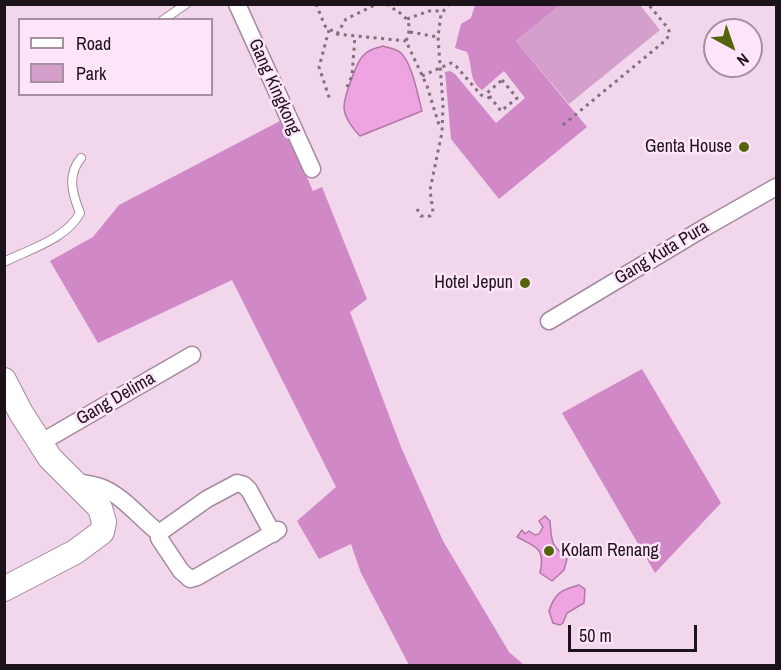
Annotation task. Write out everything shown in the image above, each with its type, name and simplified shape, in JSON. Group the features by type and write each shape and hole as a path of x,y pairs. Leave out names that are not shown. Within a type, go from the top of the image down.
{"street":[{"name":"Gang Kingkong","path":"237,4 312,169"},
{"name":"Gang Kuta Pura","path":"549,321 777,187"},
{"name":"Gang Delima","path":"40,443 192,355"},
{"path":"4,380 50,458 100,508 104,522 102,532 75,552 4,589"},
{"path":"72,480 105,489 117,496 159,533 159,538 181,571 190,579 198,577 275,532 249,490 237,483 207,499 159,533"}],"lane":[{"path":"166,18 186,4"},
{"path":"4,262 67,231 75,222 80,213 74,198 71,180 74,167 81,158"}],"path":[{"path":"316,4 326,26 337,34 406,41"},
{"path":"337,34 346,19 377,4"},
{"path":"386,4 407,19 410,32 406,41"},
{"path":"417,209 421,216 425,217 430,216 433,212 430,190 442,132 443,105 438,37 441,14 449,4"},
{"path":"563,124 666,40 669,33 667,27 648,4"},
{"path":"407,19 429,11 443,11"},
{"path":"329,30 319,67 330,100"},
{"path":"410,32 438,37"},
{"path":"347,87 352,76 355,35"},
{"path":"406,41 423,75 442,132"},
{"path":"423,75 451,63 481,95 490,98 501,111 517,98 502,81 487,93 490,98"}],"green space":[{"path":"560,5 640,5 660,30 569,104 516,41"}],"shaded area":[{"path":"475,5 560,5 516,41 587,127 499,199 451,139 445,72 450,71 455,74 496,123 525,98 504,71 482,90 473,77 467,52 455,48 461,24 471,18"},
{"path":"383,46 397,50 405,58 414,80 422,111 360,136 346,115 344,107 346,96 362,57 369,51"},
{"path":"282,120 313,191 322,187 367,299 350,312 401,447 443,541 509,652 524,665 409,665 361,573 351,544 319,559 297,521 336,487 232,280 98,343 50,261 93,237 119,205"},
{"path":"642,369 721,503 655,573 562,413"},
{"name":"Kolam Renang","path":"545,516 550,521 553,542 567,559 564,570 552,581 540,573 541,558 538,549 517,537 522,530 525,534 529,531 535,535 539,534 543,527 539,521"},
{"path":"579,585 585,589 584,603 567,613 560,625 553,623 549,611 554,600 564,590"}],"place":[{"name":"Genta House","path":"744,147"},
{"name":"Hotel Jepun","path":"525,283"},
{"name":"Kolam Renang","path":"549,551"}]}
